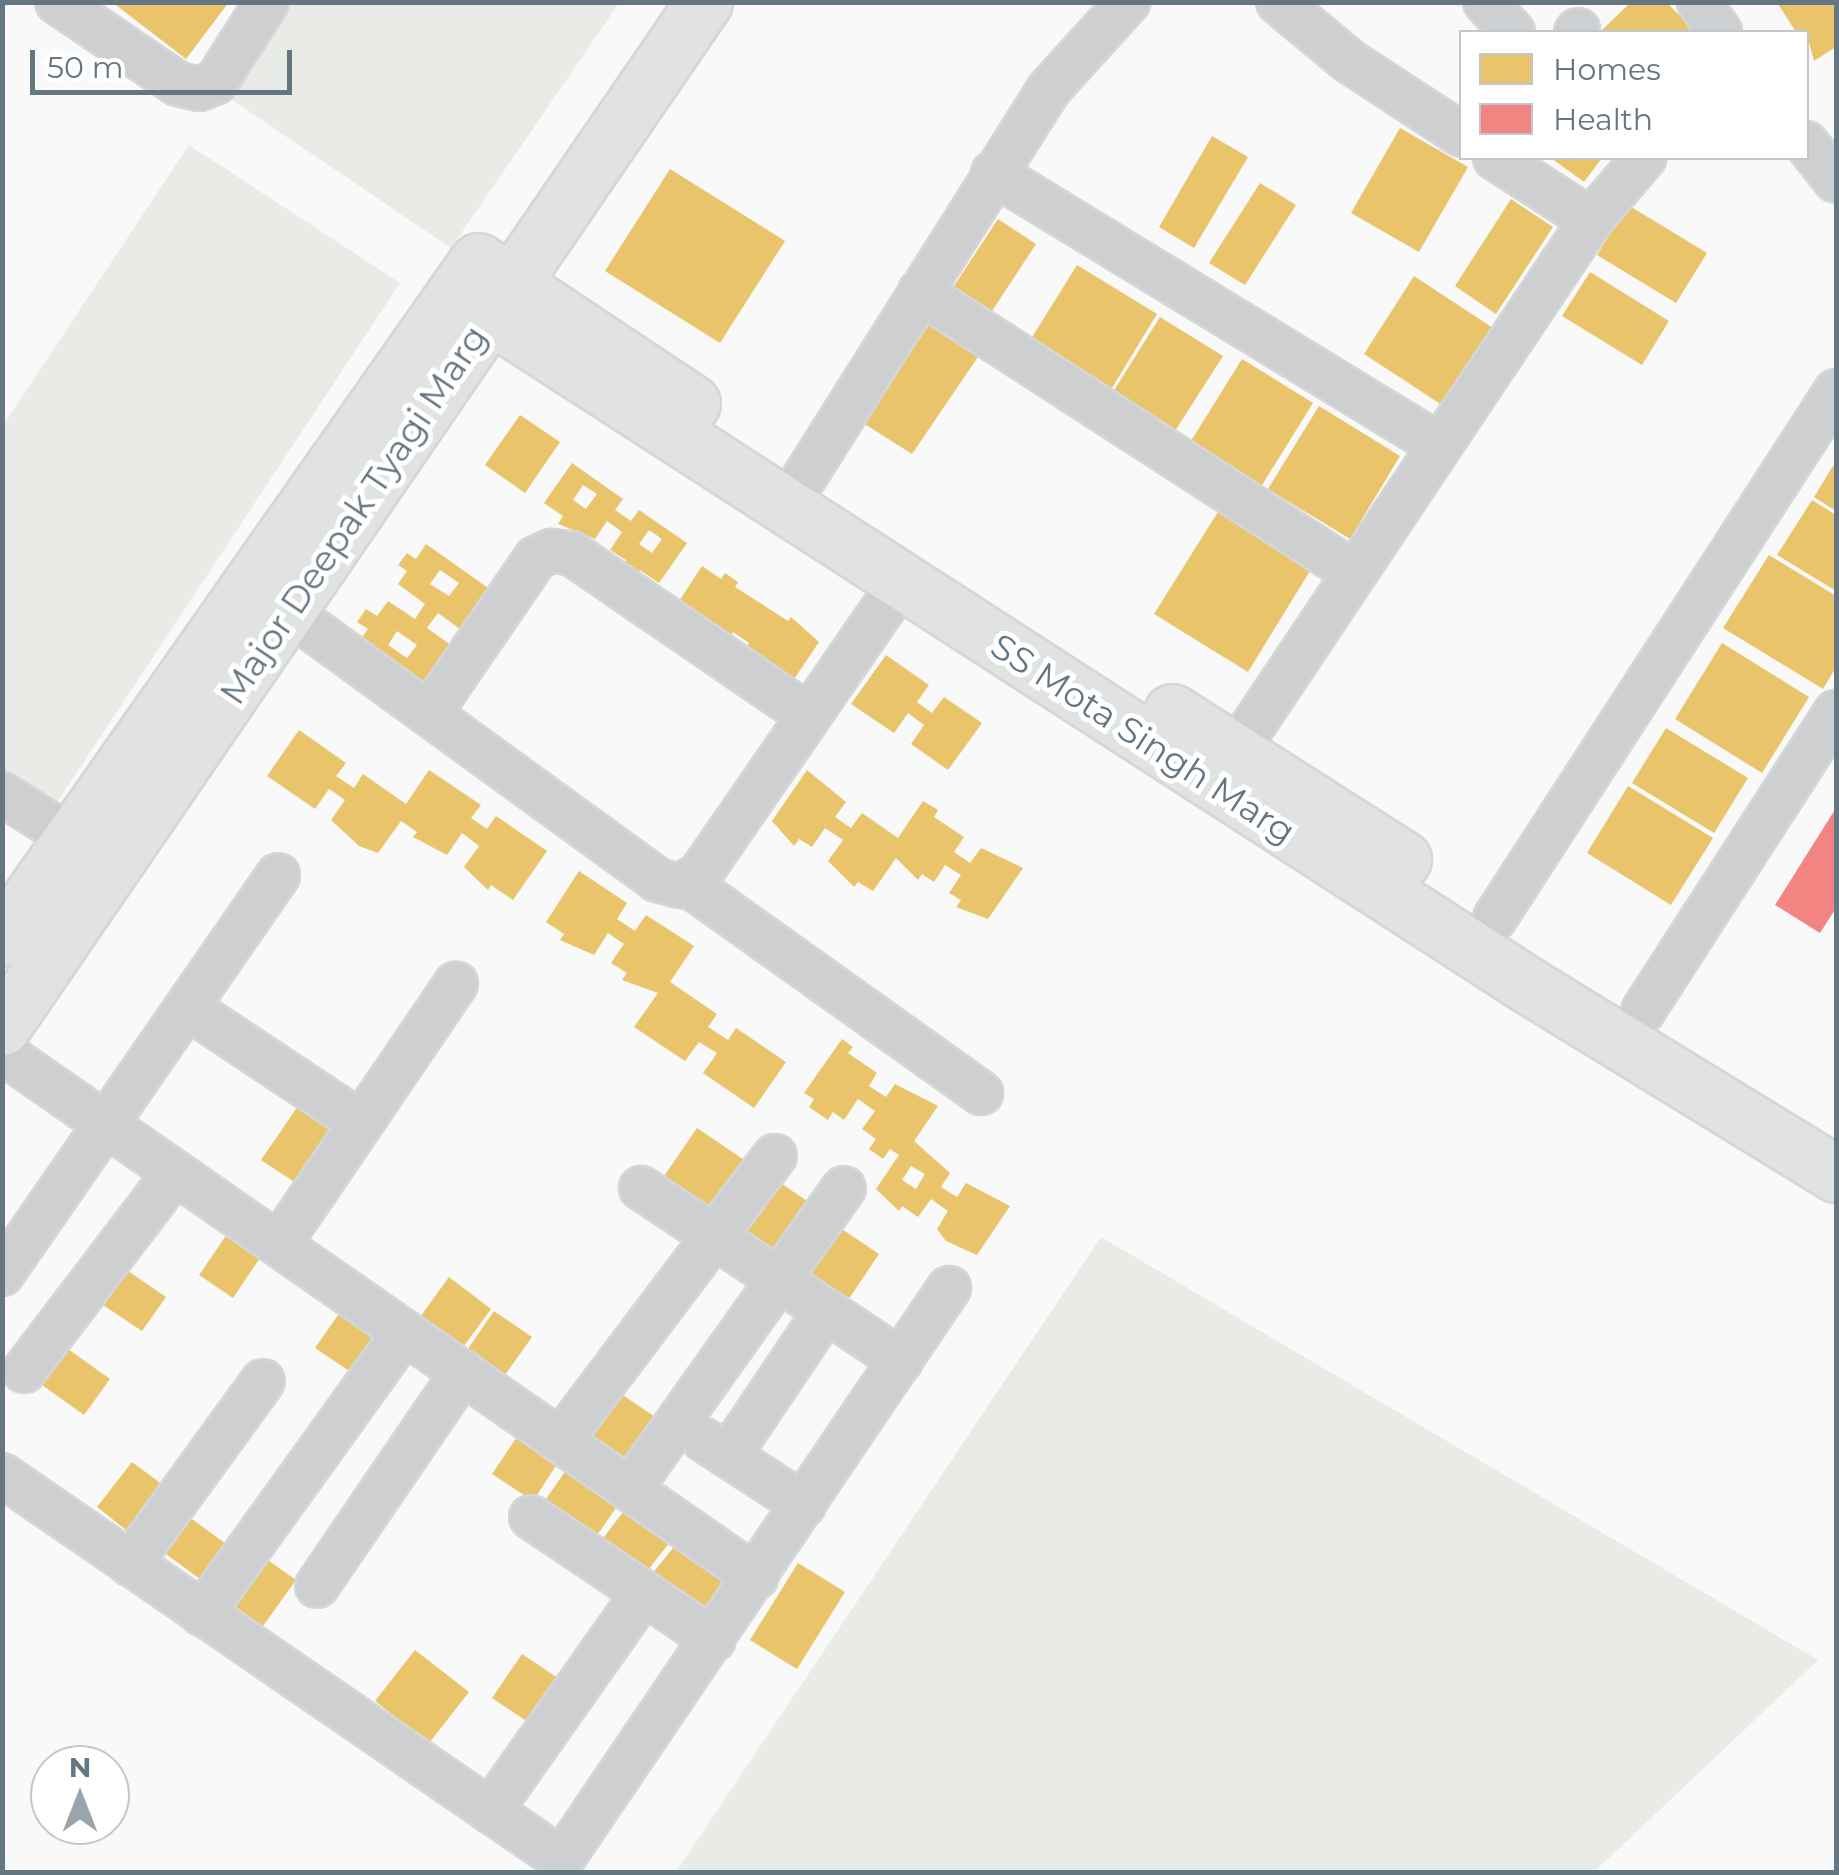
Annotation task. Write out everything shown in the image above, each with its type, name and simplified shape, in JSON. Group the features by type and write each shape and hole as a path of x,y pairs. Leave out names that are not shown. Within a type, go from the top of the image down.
{"street":[{"path":"57,2 178,84 199,90 216,82 267,2"},
{"name":"Major Deepak Tyagi Marg","path":"2,1027 290,613 483,289 664,2"},
{"name":"Major Deepak Tyagi Marg","path":"2,938 69,836 704,2"},
{"path":"804,478 1088,17 1128,2"},
{"path":"1278,2 1349,61 1459,133"},
{"path":"1485,2 1510,30"},
{"path":"1699,2 1719,30"},
{"path":"1809,147 1836,181"},
{"path":"1498,160 1591,220"},
{"path":"1224,768 1591,220 1642,160"},
{"path":"993,174 1439,445"},
{"name":"SS Mota Singh Marg","path":"483,289 804,478 1224,768 1836,1174"},
{"name":"SS Mota Singh Marg","path":"483,289 901,583 1495,918 1836,1130"},
{"path":"920,292 1353,572"},
{"path":"1495,918 1836,391"},
{"path":"429,714 536,558 551,551 571,553 809,716"},
{"path":"688,884 901,583"},
{"path":"290,613 657,880 688,884 981,1092"},
{"path":"1643,1011 1836,712"},
{"path":"2,794 114,865"},
{"path":"2,1274 278,875"},
{"path":"278,1244 456,984"},
{"path":"188,1008 361,1123"},
{"path":"2,1052 756,1577"},
{"path":"560,1441 774,1156"},
{"path":"24,1371 175,1172"},
{"path":"641,1188 901,1361"},
{"path":"630,1489 844,1188"},
{"path":"2,1475 552,1854 575,1848 950,1288"},
{"path":"728,1455 825,1312"},
{"path":"202,1614 406,1332"},
{"path":"318,1586 463,1372"},
{"path":"130,1564 263,1381"},
{"path":"677,1422 804,1505"},
{"path":"531,1517 714,1640"},
{"path":"490,1811 644,1593"}],"shaded area":[{"path":"274,3 619,3 451,248 216,89"},
{"path":"189,145 400,283 56,804 3,769 2,427"},
{"path":"1101,1237 1818,1660 1594,1872 676,1872"}],"building: Homes":[{"path":"112,2 229,2 186,59"},
{"path":"1631,2 1666,2 1694,30 1602,30"},
{"path":"1836,2 1836,47 1814,61 1809,30 1795,30 1778,4"},
{"path":"1400,128 1468,167 1419,252 1351,213"},
{"path":"1212,136 1248,157 1194,248 1159,227"},
{"path":"1554,160 1600,160 1584,182"},
{"path":"670,169 785,241 720,343 605,271"},
{"path":"1260,183 1296,205 1245,285 1209,263"},
{"path":"1511,199 1553,227 1496,314 1455,286"},
{"path":"1628,205 1707,253 1676,303 1597,255"},
{"path":"998,219 1036,244 990,314 952,289"},
{"path":"1077,265 1157,314 1112,388 1031,339"},
{"path":"1590,272 1669,321 1642,365 1562,316"},
{"path":"1414,276 1493,328 1442,405 1364,354"},
{"path":"935,316 984,348 912,454 863,423"},
{"path":"1160,317 1223,356 1175,431 1113,392"},
{"path":"1242,359 1313,403 1262,485 1191,441"},
{"path":"1319,406 1400,456 1350,539 1268,489"},
{"path":"520,415 560,442 525,493 485,465"},
{"path":"1836,461 1836,511 1814,497"},
{"path":"572,463 623,499 615,510 631,521 639,510 687,543 659,583 640,570 633,579 620,569 626,560 610,550 622,532 607,521 595,539 558,524 563,516 544,503","holes":["583,485 597,494 586,509 573,500","649,530 662,539 652,553 639,544"]},
{"path":"1812,500 1836,515 1836,591 1777,555"},
{"path":"1223,504 1316,561 1248,672 1154,614"},
{"path":"426,544 491,590 463,631 438,613 427,628 452,646 417,695 353,650 368,629 357,622 366,609 377,616 388,601 415,619 425,604 398,584 407,571 398,565 407,553 416,559","holes":["440,570 459,583 449,596 430,584","397,631 417,645 407,658 388,645"]},
{"path":"1769,555 1836,596 1836,667 1823,689 1723,628"},
{"path":"702,566 721,579 725,573 738,582 735,587 788,621 791,617 819,642 786,691 738,660 749,643 733,632 722,649 670,615"},
{"path":"1722,643 1809,697 1762,773 1675,719"},
{"path":"886,655 929,685 917,702 932,713 944,697 982,723 948,770 911,744 924,725 908,713 894,733 851,704"},
{"path":"1666,728 1748,778 1714,833 1632,783"},
{"path":"299,730 346,763 336,776 354,788 363,774 406,804 429,770 481,805 471,818 487,829 496,816 547,851 513,900 491,885 488,890 464,867 479,846 462,833 447,855 413,837 417,832 401,821 378,853 359,846 331,820 345,800 329,789 315,809 267,776"},
{"path":"807,770 846,802 835,817 851,828 862,813 898,838 923,801 938,810 934,817 964,837 954,852 970,863 981,848 1023,868 988,919 956,907 961,900 949,893 961,875 945,865 934,882 922,874 918,880 896,858 873,891 858,882 854,887 828,861 843,840 825,828 812,847 799,839 794,846 772,821"},
{"path":"1628,786 1713,838 1671,905 1587,853"},
{"path":"579,871 627,903 617,919 635,931 646,915 694,946 670,982 717,1014 708,1027 728,1040 736,1028 786,1062 754,1108 703,1073 717,1053 699,1042 685,1061 634,1027 658,993 622,980 627,973 611,963 624,944 608,933 594,955 560,940 564,934 546,922"},
{"path":"842,1039 853,1047 848,1053 877,1073 869,1086 886,1097 895,1084 938,1106 914,1141 950,1173 941,1187 957,1197 966,1183 1010,1206 977,1255 946,1241 937,1229 948,1211 931,1199 918,1217 902,1206 899,1211 876,1189 899,1155 890,1149 883,1159 869,1149 876,1139 862,1129 875,1111 858,1099 844,1120 833,1112 828,1120 809,1107 814,1099 804,1093","holes":["911,1166 925,1174 916,1189 902,1180"]},
{"path":"300,1103 340,1130 302,1187 261,1160"},
{"path":"697,1128 756,1168 719,1222 660,1182"},
{"path":"767,1174 819,1209 777,1271 724,1236"},
{"path":"830,1221 879,1254 842,1309 793,1276"},
{"path":"234,1224 268,1246 233,1298 199,1275"},
{"path":"112,1260 166,1297 142,1331 88,1295"},
{"path":"449,1277 491,1309 458,1354 415,1324"},
{"path":"350,1298 398,1330 364,1381 315,1348"},
{"path":"494,1311 532,1337 500,1382 463,1356"},
{"path":"54,1339 110,1379 84,1415 28,1375"},
{"path":"608,1385 664,1423 626,1478 571,1440"},
{"path":"525,1425 565,1452 533,1501 492,1474"},
{"path":"573,1460 625,1495 589,1547 537,1512"},
{"path":"132,1462 171,1491 135,1537 97,1507"},
{"path":"633,1499 677,1533 641,1579 598,1545"},
{"path":"181,1511 241,1555 215,1590 155,1546"},
{"path":"684,1535 732,1573 694,1620 645,1582"},
{"path":"265,1558 296,1580 263,1626 233,1605"},
{"path":"798,1563 845,1592 797,1669 750,1640"},
{"path":"415,1650 469,1692 429,1743 375,1701"},
{"path":"522,1654 573,1688 543,1732 492,1698"}],"building: Health":[{"path":"1836,808 1836,908 1820,933 1775,905"}]}
